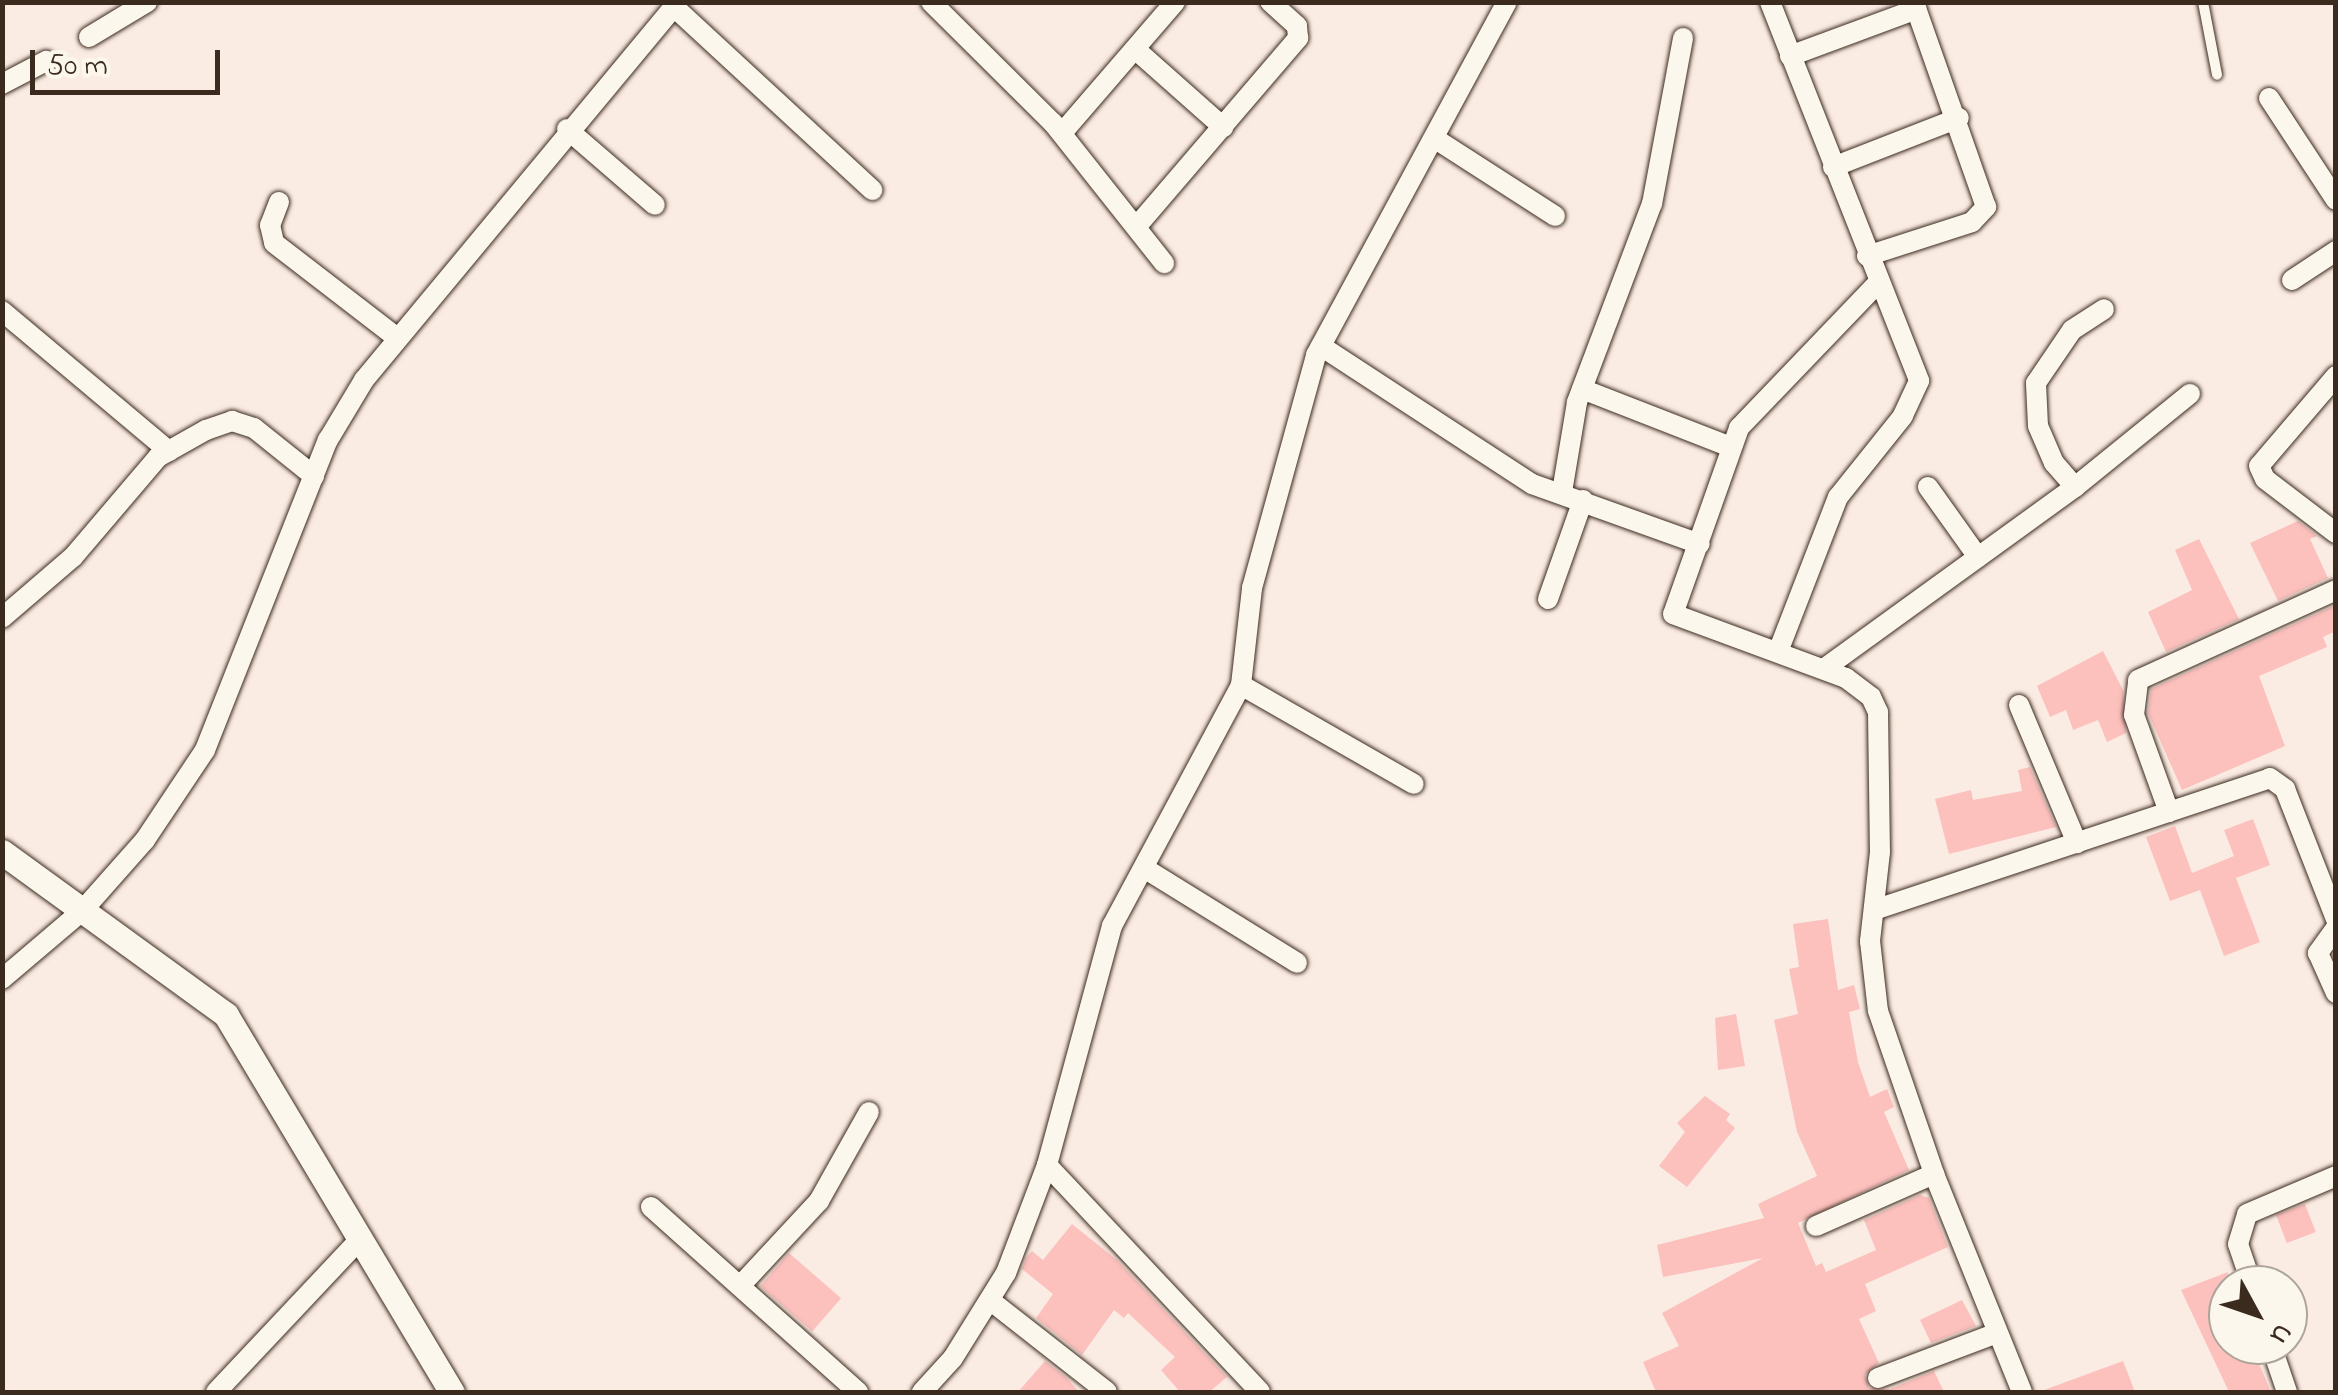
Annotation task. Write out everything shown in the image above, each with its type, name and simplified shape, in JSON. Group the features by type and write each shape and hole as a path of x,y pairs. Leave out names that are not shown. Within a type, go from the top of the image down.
{"street":[{"path":"89,37 148,2"},
{"path":"932,2 1062,132 1164,263"},
{"path":"1062,132 1175,2"},
{"path":"1137,226 1298,38 1297,26 1270,2"},
{"path":"922,1392 990,1301 1047,1165 1098,964 1241,685 1252,588 1320,346 1507,2"},
{"path":"1770,2 1876,285 1914,370 1916,394 1838,497 1780,648"},
{"path":"2,980 83,910 167,810 204,750 328,440 396,337 567,129 676,5 872,190"},
{"path":"1790,56 1916,6 1986,199 1981,216 1867,256"},
{"path":"1562,492 1582,390 1652,204 1683,38"},
{"path":"1134,49 1223,126"},
{"path":"2,84 46,61"},
{"path":"2269,98 2336,200"},
{"path":"1833,167 1959,118"},
{"path":"567,129 655,206"},
{"path":"1434,138 1555,216"},
{"path":"279,202 270,224 274,243 396,337"},
{"path":"2292,280 2336,252"},
{"path":"1876,285 1739,428 1673,614 1688,625 1780,648 1825,668 1860,686 1878,712 1880,852 1874,910 1878,1011 1934,1174 2022,1392"},
{"path":"2075,487 2054,462 2038,426 2036,383 2072,330 2104,308"},
{"path":"2,311 169,451"},
{"path":"1320,346 1500,465 1700,544"},
{"path":"2336,376 2259,466 2265,479 2336,533"},
{"path":"1582,390 1731,447"},
{"path":"1825,668 2075,487 2190,394"},
{"path":"2,618 73,557 169,451 232,421 254,428 314,476"},
{"path":"1928,487 1978,557"},
{"path":"1548,599 1583,500"},
{"path":"2169,812 2134,715 2138,680 2336,590"},
{"path":"1241,685 1414,784"},
{"path":"2019,705 2077,843"},
{"path":"1874,910 2277,780 2336,919"},
{"path":"2,852 226,1015 452,1392"},
{"path":"1144,868 1297,963"},
{"path":"2336,928 2318,953 2336,993"},
{"path":"740,1286 819,1201 869,1112"},
{"path":"1047,1165 1260,1392"},
{"path":"1816,1226 1934,1174"},
{"path":"2245,1265 2238,1244 2247,1214 2336,1176"},
{"path":"651,1207 858,1392"},
{"path":"216,1392 361,1238"},
{"path":"990,1301 1107,1392"},
{"path":"1878,1378 1997,1334"},
{"path":"2278,1365 2287,1392"}],"lane":[{"path":"2202,2 2217,75"}],"building":[{"path":"2298,521 2317,536 2310,539 2328,578 2278,601 2250,543"},
{"path":"2199,539 2239,619 2166,652 2148,612 2192,590 2175,550"},
{"path":"2336,605 2336,631 2323,637 2327,647 2259,676 2285,746 2182,790 2148,713 2151,689"},
{"path":"2103,651 2123,690 2126,733 2107,742 2098,720 2073,730 2066,710 2050,717 2037,686"},
{"path":"2030,767 2056,827 1949,854 1935,799 1971,790 1973,800 2022,791 2018,770"},
{"path":"2253,819 2270,865 2236,878 2260,942 2224,956 2200,890 2170,901 2146,837 2175,826 2192,873 2234,856 2224,830"},
{"path":"1828,919 1838,990 1854,985 1860,1009 1849,1012 1858,1062 1870,1097 1887,1089 1894,1107 1884,1112 1909,1170 1798,1223 1816,1266 1822,1263 1826,1272 1876,1250 1864,1220 1920,1195 1929,1198 1948,1247 1865,1284 1876,1311 1859,1319 1879,1363 1865,1375 1869,1388 1890,1389 1934,1371 1944,1392 1656,1392 1643,1362 1679,1346 1662,1313 1763,1258 1663,1277 1657,1245 1764,1218 1758,1204 1817,1176 1797,1132 1774,1020 1798,1014 1789,969 1799,967 1793,924"},
{"path":"1736,1014 1745,1066 1718,1070 1715,1018"},
{"path":"1705,1096 1730,1114 1726,1120 1735,1128 1687,1187 1659,1166 1685,1132 1677,1123"},
{"path":"2305,1204 2316,1232 2287,1243 2276,1215"},
{"path":"1072,1224 1117,1260 1227,1377 1209,1392 1180,1392 1161,1370 1175,1357 1128,1313 1124,1318 1114,1310 1082,1355 1036,1318 1053,1294 1022,1269 1026,1258 1032,1251 1043,1260"},
{"path":"789,1253 841,1298 812,1331 760,1286"},
{"path":"2208,1280 2208,1347 2181,1290"},
{"path":"1962,1300 1976,1326 1931,1343 1920,1320"},
{"path":"1045,1361 1067,1378 1079,1392 1018,1392"},
{"path":"2123,1361 2135,1392 2044,1390"},
{"path":"2216,1365 2260,1365 2271,1392 2229,1392"}]}
